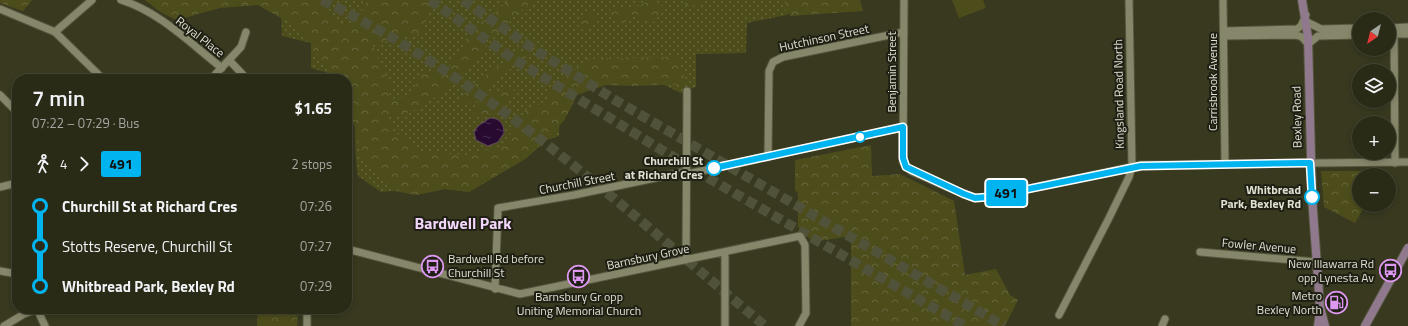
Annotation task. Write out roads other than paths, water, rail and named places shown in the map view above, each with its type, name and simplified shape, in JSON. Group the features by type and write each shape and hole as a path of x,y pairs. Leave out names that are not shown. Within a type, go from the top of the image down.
{"main road":[{"name":"Bexley Road","path":"1302,0 1307,19 1310,163 1320,307 1318,326"},
{"path":"1368,325 1408,248"},
{"name":"Bexley Road","path":"1320,307 1325,326"}],"street":[{"path":"56,32 92,0"},
{"name":"Royal Place","path":"122,0 142,8 156,16 222,68"},
{"name":"Benjamin Street","path":"904,0 903,158 906,167 964,194 982,198 1132,166"},
{"name":"Kingsland Road North","path":"1059,315 1108,220 1129,177 1132,166 1129,0"},
{"name":"Carrisbrook Avenue","path":"1223,0 1225,164"},
{"path":"0,9 56,32 97,74"},
{"path":"1224,33 1297,29 1307,19 1321,29 1352,28"},
{"path":"1396,30 1408,28"},
{"path":"217,74 241,48 246,32"},
{"name":"Hutchinson Street","path":"768,157 769,71 773,62 783,58 904,32"},
{"path":"1396,32 1408,34"},
{"path":"1224,33 1296,35 1304,38 1308,44 1316,36 1352,35"},
{"path":"1392,56 1395,163"},
{"path":"229,60 242,74"},
{"path":"686,260 688,172 687,90"},
{"path":"0,95 12,107"},
{"name":"Churchill Street","path":"495,289 498,208 768,157 903,127"},
{"path":"1132,166 1408,162"},
{"path":"0,187 12,184"},
{"name":"Barnsbury Grove","path":"352,250 516,294 528,293 794,236 800,236 805,245 806,313 799,326"},
{"path":"725,252 725,326"},
{"name":"Fowler Avenue","path":"1200,252 1317,262"},
{"path":"0,271 12,273"},
{"path":"4,326 24,314"},
{"path":"39,314 45,326"},
{"path":"307,314 307,326"}],"water":[{"path":"490,118 498,120 502,124 504,133 498,142 488,146 476,140 474,132 478,126"}],"tunnel":[{"path":"322,0 383,32 442,69 498,108 607,193 765,326"},
{"path":"430,0 512,58 691,168 965,326"},
{"path":"463,0 532,48 615,100 1004,326"}],"place":[{"name":"Churchill St at Richard Cres","path":"714,168"},
{"name":"Whitbread Park, Bexley Rd","path":"1312,197"},
{"name":"Bardwell Rd before Churchill St","path":"433,266"},
{"name":"New Illawarra Rd opp Lynesta Av","path":"1390,271"},
{"name":"Barnsbury Gr opp Uniting Memorial Church","path":"579,276"},
{"name":"Metro Bexley North","path":"1337,303"}],"district":[{"name":"Bardwell Park","path":"463,223"}]}
